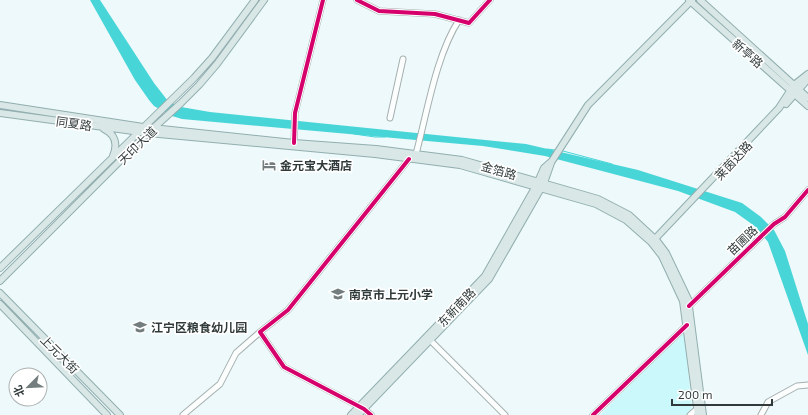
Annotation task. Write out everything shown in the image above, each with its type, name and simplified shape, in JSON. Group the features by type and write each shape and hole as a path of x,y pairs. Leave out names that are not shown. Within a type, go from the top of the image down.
{"main road":[{"name":"天印大道","path":"0,268 174,98 212,58 255,0"},
{"name":"天印大道","path":"0,281 148,133 181,103 217,64 264,0"},
{"name":"新亭路","path":"700,0 795,90 808,106"},
{"name":"新亭路","path":"690,1 795,90 808,98"},
{"path":"540,185 552,161 588,105 690,1"},
{"path":"654,241 779,108 808,74"},
{"path":"795,90 808,79"},
{"name":"同夏路","path":"0,105 140,130 148,133"},
{"name":"同夏路","path":"0,113 97,126 140,130"},
{"path":"97,126 106,129 113,134 115,148 113,157"},
{"name":"金箔路","path":"140,130 154,128 294,143 376,149 462,160 540,185"},
{"name":"金箔路","path":"148,133 409,158 460,165 598,199 629,215 666,254 688,299 699,411"},
{"name":"东新南路","path":"351,415 362,407 430,340 489,279 540,185"},
{"name":"东新南路","path":"358,415 362,407 485,276 540,185"},
{"name":"金箔路","path":"654,241 683,301 699,411"},
{"name":"上元大街","path":"0,293 120,415"},
{"name":"上元大街","path":"0,304 107,415"}],"street":[{"path":"294,143 295,113 323,0"},
{"path":"357,0 379,11 435,14 469,22 490,0"},
{"path":"416,154 439,64 454,28 459,20"},
{"path":"390,118 403,59"},
{"path":"184,415 220,384 236,353 288,310 409,158"},
{"name":"苗圃路","path":"689,306 762,235 774,224 785,217 808,190"},
{"path":"593,415 687,325"},
{"path":"260,332 284,366 362,407 371,415"},
{"path":"430,340 505,415"},
{"path":"761,415 768,402 797,386 808,385"},
{"path":"690,415 699,411"}],"shaded area":[{"path":"684,330 692,410 686,415 600,415"}],"water":[{"path":"90,0 100,0 154,83 168,101 181,107 210,112 526,144 638,170 742,203 761,217 774,230 785,251 808,324 808,355 768,242 756,227 735,212 678,191 545,156 483,146 182,119 172,116 154,106 149,100 135,80"}],"waterway":[{"path":"354,134 385,137"},
{"path":"547,149 555,150"},
{"path":"563,151 612,164"}],"cycle path":[{"path":"294,143 295,113 323,0"},
{"path":"357,0 379,11 435,14 469,23 490,0"},
{"path":"371,415 364,409 284,367 260,332 288,310 409,159"},
{"path":"689,306 774,224 785,217 808,190"},
{"path":"593,415 687,325"}],"place":[{"name":"金元宝大酒店","path":"269,165"},
{"name":"南京市上元小学","path":"338,294"},
{"name":"江宁区粮食幼儿园","path":"140,327"}]}
